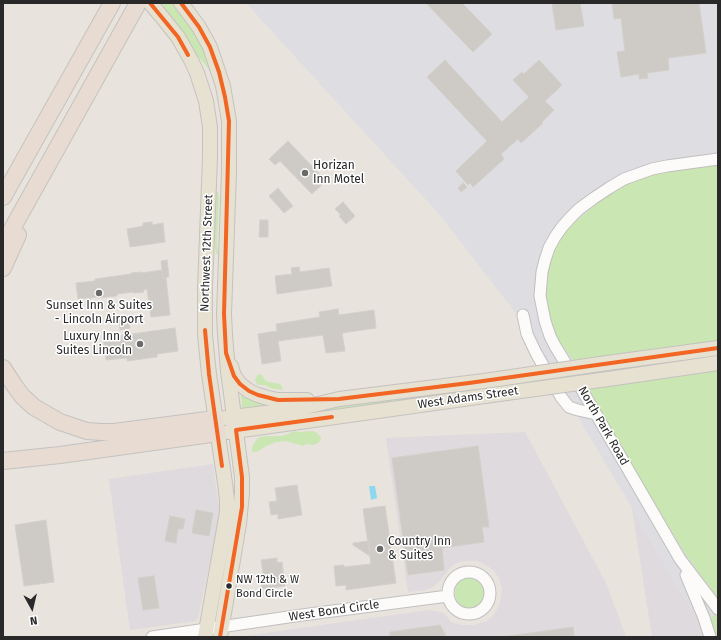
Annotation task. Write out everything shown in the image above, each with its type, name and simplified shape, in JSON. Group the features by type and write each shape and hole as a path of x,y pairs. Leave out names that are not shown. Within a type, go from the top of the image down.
{"highway":[{"path":"3,245 138,3"},
{"path":"3,197 110,6"},
{"path":"3,177 58,100"},
{"path":"3,268 67,131"},
{"path":"3,368 22,396 34,407 60,422 87,430 114,432 216,426"},
{"path":"3,461 68,454 216,426"}],"main road":[{"name":"Northwest 12th Street","path":"150,3 178,37 191,60 206,101 210,127 205,316 209,374 226,489 227,512 206,633"},
{"name":"Northwest 12th Street","path":"180,3 199,27 210,48 223,86 229,121 224,314 226,353 242,477 242,508 220,632"},
{"name":"West Adams Street","path":"235,424 340,399 484,381 718,348"},
{"path":"226,353 234,376 240,384 258,396 288,400 340,399"},
{"name":"West Adams Street","path":"216,426 492,395 718,363"}],"street":[{"name":"North Park Road","path":"718,159 652,169 616,183 594,198 579,209 555,237 545,260 540,284 541,302 545,320 555,346 680,559 718,609"},
{"path":"524,315 527,334 561,397 569,407 596,414"},
{"name":"North Park Road","path":"680,559 704,618 710,637"},
{"name":"West Bond Circle","path":"152,637 220,632 302,615 448,596"}],"shaded area":[{"path":"246,3 718,3 718,637 711,637 682,595 518,316 439,214"},
{"path":"525,432 606,583 626,637 238,637 429,610 445,614 451,622 461,625 474,625 487,621 492,617 500,603 502,590 499,578 494,571 478,561 459,562 453,565 433,587 426,590 408,592 386,438"},
{"path":"213,464 220,515 198,618 195,621 130,630 109,479"},
{"path":"632,508 682,595 711,637 652,637"}],"green space":[{"path":"160,3 174,3 178,8 205,51 215,75 213,77 207,67 159,5"},
{"path":"718,164 718,344 575,363 557,338 549,320 545,296 546,271 555,247 568,228 606,196 630,182 656,173"},
{"path":"215,192 218,192 219,198 217,241 218,254 216,254 213,233"},
{"path":"718,353 718,359 622,372 622,366"},
{"path":"718,368 718,599 684,552 600,412 588,388"},
{"path":"258,374 262,375 268,382 280,384 283,389 270,388 265,385 257,384 255,380"},
{"path":"477,387 478,393 261,423 326,407"},
{"path":"242,394 269,404 269,407 244,411 242,408"},
{"path":"295,431 313,431 317,433 321,440 314,445 307,444 303,446 286,441 276,442 257,452 252,452 253,445 260,437 282,436"},
{"path":"468,577 474,577 483,581 487,593 483,605 474,609 468,609 459,605 455,596 455,590 459,581"},
{"path":"715,614 718,618 718,637 715,637 709,619"}],"water":[{"path":"369,486 375,486 377,498 371,500"}],"building":[{"path":"426,3 462,3 492,34 473,52"},
{"path":"552,3 580,3 584,26 556,30"},
{"path":"612,3 699,3 706,53 668,58 669,70 647,73 648,78 639,79 639,74 621,77 617,52 625,51 621,18 614,19"},
{"path":"445,60 502,122 529,97 513,80 522,72 524,74 539,60 562,85 545,101 554,110 542,122 543,123 521,143 518,139 501,154 504,159 473,187 470,183 468,185 456,171 487,141 427,77"},
{"name":"Horizan Inn Motel","path":"288,141 326,181 312,194 280,161 275,165 269,159"},
{"path":"463,183 467,187 461,192 458,188"},
{"path":"278,188 293,206 284,213 269,196"},
{"path":"343,202 355,216 346,224 339,216 341,215 335,209"},
{"path":"260,220 268,220 268,237 259,237"},
{"path":"152,222 152,225 163,223 165,242 130,247 127,229 143,226 143,223"},
{"path":"167,260 169,277 163,278 161,261"},
{"path":"299,267 300,272 329,268 332,286 277,294 275,276 292,274 291,268"},
{"name":"Sunset Inn & Suites - Lincoln Airport","path":"162,270 163,278 166,278 170,315 151,317 147,289 143,290 144,292 133,292 117,294 117,296 90,298 91,300 87,300 86,298 78,299 76,283 95,281 95,279 131,273"},
{"path":"338,309 339,315 374,310 376,328 342,333 345,351 326,353 323,335 278,341 281,361 262,364 258,334 277,331 276,324 320,317 319,312"},
{"path":"129,319 130,328 120,330 119,320"},
{"name":"Luxury Inn & Suites Lincoln","path":"175,328 178,351 157,354 157,357 127,361 127,358 106,360 103,338"},
{"path":"478,446 489,527 482,527 484,542 442,548 444,570 408,575 392,458"},
{"path":"297,485 302,515 278,519 278,514 271,515 269,502 277,501 275,488"},
{"name":"Country Inn & Suites","path":"385,506 396,583 346,590 346,585 336,586 334,566 344,565 344,567 371,564 363,509"},
{"path":"196,510 213,513 209,536 192,533"},
{"path":"170,516 185,519 183,529 178,529 176,543 165,541"},
{"path":"46,520 54,582 24,586 15,525"},
{"path":"368,541 370,556 353,545 353,543"},
{"path":"277,558 277,563 282,562 285,586 262,589 261,580 264,580 261,560"},
{"path":"154,576 159,608 143,610 138,578"},
{"path":"440,625 445,637 390,637 390,632"},
{"path":"573,627 574,637 503,637"}],"transit line":[{"path":"150,3 178,37 188,55"},
{"path":"181,3 199,27 210,47 219,72 225,97 229,121 224,314 226,353 234,376 240,384 249,391 278,400 339,399 469,383 718,348"},
{"path":"205,330 209,374 222,466"},
{"path":"220,637 242,507 242,477 236,430 332,417"}],"place":[{"name":"Horizan Inn Motel","path":"305,173"},
{"name":"Sunset Inn & Suites - Lincoln Airport","path":"99,293"},
{"name":"Luxury Inn & Suites Lincoln","path":"140,344"},
{"name":"Country Inn & Suites","path":"380,549"},
{"name":"NW 12th & W Bond Circle","path":"229,586"}]}
